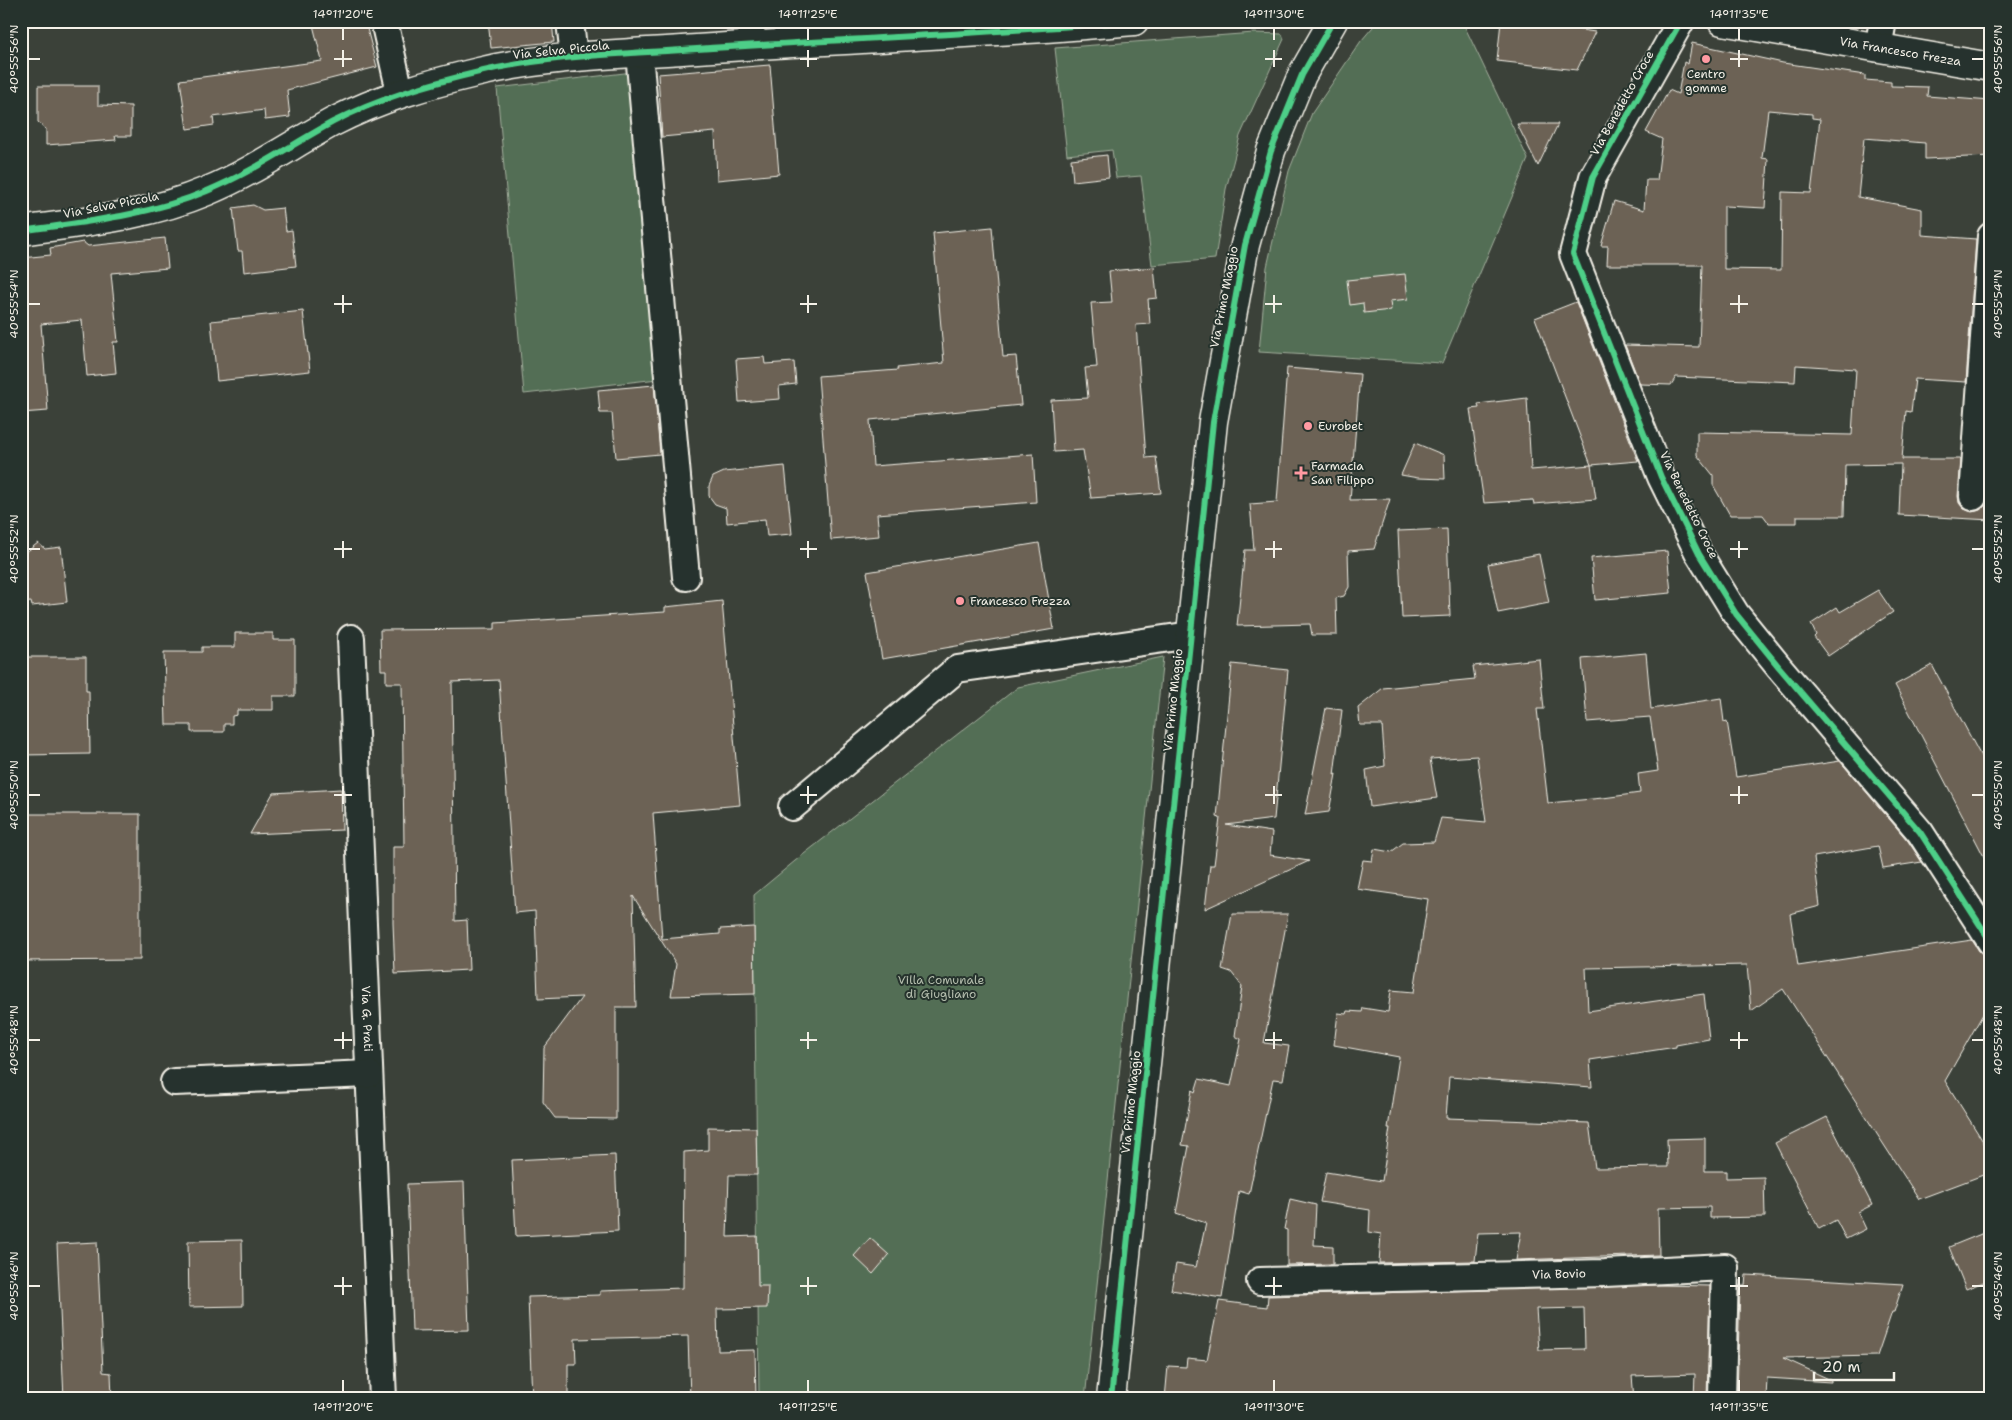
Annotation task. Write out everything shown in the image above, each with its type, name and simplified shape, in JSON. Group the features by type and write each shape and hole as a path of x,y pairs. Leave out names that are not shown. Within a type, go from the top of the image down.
{"street":[{"path":"384,21 400,92"},
{"path":"570,21 574,58"},
{"name":"Via Selva Piccola","path":"21,231 132,214 168,205 200,194 242,174 333,122 400,92 484,71 574,58 640,53 752,33 1044,29 1134,21"},
{"name":"Via Benedetto Croce","path":"1681,21 1593,177 1573,254 1661,477 1699,554 1736,614 1920,832 1991,942"},
{"name":"Via Francesco Frezza","path":"1722,21 1991,67"},
{"path":"1878,48 1883,21"},
{"name":"Via Primo Maggio","path":"1111,1399 1213,422 1245,245 1271,151 1302,75 1330,22"},
{"path":"640,53 686,577"},
{"path":"1973,497 1991,236"},
{"path":"792,807 957,669 1191,635"},
{"name":"Via G. Prati","path":"351,638 383,1399"},
{"path":"174,1082 369,1074"},
{"name":"Via Bovio","path":"1260,1281 1605,1273 1725,1267 1722,1399"}],"green space":[{"path":"1378,21 1462,21 1528,159 1442,363 1259,352 1267,267 1289,171 1312,113 1361,41"},
{"path":"1254,33 1282,34 1284,39 1240,136 1226,189 1215,259 1152,265 1141,176 1116,178 1112,150 1067,155 1055,48"},
{"path":"633,72 658,379 524,394 497,88"},
{"name":"Villa Comunale di Giugliano","path":"1163,657 1085,1399 759,1399 754,895 1018,687"}],"building":[{"path":"312,21 365,21 377,67 287,90 290,117 265,120 264,110 213,117 214,125 187,129 180,80 322,61"},
{"path":"488,21 552,21 554,42 491,48"},
{"path":"1501,21 1523,21 1595,32 1577,70 1497,61"},
{"path":"1692,43 1783,63 1865,75 1865,80 1891,82 1891,86 1928,87 1927,96 1991,101 1991,156 1925,159 1925,143 1864,138 1858,197 1922,209 1922,235 1976,239 1966,382 1915,379 1911,412 1906,411 1902,459 1961,459 1959,503 1964,509 1972,512 1980,510 1986,505 1991,460 1991,520 1899,515 1901,464 1845,465 1844,516 1797,516 1797,523 1769,523 1763,515 1730,515 1713,485 1713,475 1697,455 1697,432 1852,435 1856,369 1796,365 1795,382 1676,377 1671,385 1640,384 1625,345 1699,347 1702,265 1607,265 1608,246 1601,246 1614,201 1644,210 1646,180 1657,180 1662,139 1646,132 1669,90 1678,94 1684,62 1688,64","holes":["1768,110 1812,114 1812,118 1820,119 1811,193 1782,192 1781,270 1724,269 1724,206 1765,208 1768,159 1762,158"]},
{"path":"770,65 779,174 717,180 715,132 662,137 658,74"},
{"path":"38,86 98,86 98,105 131,106 131,136 115,136 116,140 46,145 46,129 38,122"},
{"path":"1517,124 1558,124 1538,166"},
{"path":"1107,155 1109,177 1073,181 1071,159"},
{"path":"253,205 263,210 283,208 286,231 292,230 296,266 244,272 242,251 238,251 233,208"},
{"path":"992,227 1003,357 1016,356 1021,405 870,420 873,466 1033,454 1036,502 877,514 879,536 831,540 818,376 898,370 897,368 944,363 933,233"},
{"path":"165,238 168,268 111,273 118,342 113,342 116,373 87,376 82,320 41,324 48,411 21,413 21,258 51,255 50,248 83,242 88,246"},
{"path":"1154,267 1157,298 1148,299 1150,324 1136,325 1146,458 1156,457 1161,493 1091,498 1083,450 1054,452 1051,400 1088,398 1085,368 1097,367 1091,303 1112,302 1109,271"},
{"path":"1405,274 1408,299 1390,301 1391,310 1364,313 1363,303 1350,305 1347,280"},
{"path":"1576,302 1638,461 1591,465 1535,318"},
{"path":"303,311 310,371 217,381 211,321"},
{"path":"764,357 765,364 794,362 796,384 779,386 780,399 739,402 736,359"},
{"path":"1287,368 1360,374 1350,500 1390,499 1374,549 1348,551 1349,587 1344,596 1336,598 1337,635 1312,635 1310,624 1237,626 1245,550 1254,550 1250,504 1277,502"},
{"path":"654,385 660,454 616,458 612,413 600,413 598,390"},
{"path":"1527,398 1531,470 1591,465 1596,499 1534,504 1533,500 1484,503 1470,409 1479,408 1478,404"},
{"path":"1415,443 1444,455 1445,479 1401,475"},
{"path":"785,466 792,534 767,536 765,519 727,523 726,508 715,504 709,496 709,486 713,477 724,472"},
{"path":"1447,529 1450,616 1402,618 1398,531"},
{"path":"38,543 45,549 61,547 67,602 32,606 31,602 21,603 21,556"},
{"name":"Francesco Frezza","path":"1039,543 1054,629 882,659 867,572"},
{"path":"1667,551 1671,593 1595,600 1591,558"},
{"path":"1539,554 1549,603 1498,613 1488,564"},
{"path":"1878,590 1893,612 1828,656 1814,637 1816,635 1811,624 1837,607 1840,612"},
{"path":"722,601 740,805 653,813 662,939 720,934 720,929 754,927 755,994 671,996 676,964 633,896 636,1007 616,1007 616,1119 555,1118 543,1102 544,1048 582,997 538,999 535,911 515,913 499,680 452,682 455,921 467,920 469,970 395,974 393,847 404,847 402,683 386,683 386,670 381,670 380,630 495,629 495,623 665,612 665,607"},
{"path":"235,633 273,633 273,640 295,640 295,696 273,696 273,710 237,710 237,715 232,716 232,724 224,724 224,732 191,732 191,725 166,725 164,652 202,652 202,647 235,647"},
{"path":"1646,653 1651,709 1721,698 1724,722 1727,721 1736,777 1840,761 1908,841 1922,862 1883,868 1878,846 1814,857 1820,906 1790,914 1798,966 1972,940 1979,951 1988,956 1991,961 1991,1000 1945,1081 1991,1154 1991,1172 1919,1199 1783,989 1751,1011 1747,965 1586,968 1588,1011 1704,994 1709,1039 1676,1045 1676,1047 1590,1060 1592,1087 1449,1077 1446,1118 1589,1123 1595,1168 1668,1167 1667,1139 1705,1138 1705,1171 1726,1171 1726,1178 1764,1177 1765,1217 1710,1218 1710,1207 1658,1208 1659,1255 1516,1260 1521,1232 1478,1233 1475,1261 1379,1263 1381,1234 1369,1232 1370,1210 1320,1202 1326,1172 1382,1181 1399,1057 1334,1045 1338,1013 1346,1014 1347,1011 1362,1012 1363,1008 1388,1012 1391,990 1414,992 1428,899 1357,889 1363,860 1372,861 1374,849 1391,852 1403,843 1434,842 1441,818 1486,822 1477,756 1430,759 1437,798 1370,807 1366,770 1385,766 1382,725 1360,725 1358,708 1383,688 1475,679 1473,666 1539,659 1544,709 1537,709 1548,803 1640,793 1638,774 1658,771 1650,717 1587,722 1582,659"},
{"path":"21,657 86,657 86,691 89,691 90,754 21,755"},
{"path":"1232,664 1288,670 1274,819 1226,825 1272,832 1270,855 1309,861 1205,909 1210,865 1214,865 1220,818 1217,817"},
{"path":"1932,665 1991,775 1991,870 1895,685"},
{"path":"1326,708 1342,710 1334,775 1336,774 1329,812 1305,815"},
{"path":"341,789 342,830 250,834 273,793"},
{"path":"21,814 140,814 140,960 21,961"},
{"path":"1232,914 1288,914 1264,1043 1289,1046 1283,1080 1273,1079 1249,1194 1239,1191 1222,1298 1171,1290 1176,1264 1196,1267 1206,1223 1176,1213 1189,1146 1182,1145 1192,1090 1195,1092 1199,1079 1231,1086 1241,1039 1235,1036 1242,986 1231,972 1222,969"},
{"path":"1827,1117 1872,1205 1858,1212 1866,1229 1846,1239 1836,1220 1819,1229 1775,1143"},
{"path":"708,1127 756,1128 757,1175 729,1175 727,1237 757,1236 758,1286 768,1286 767,1308 717,1309 718,1351 755,1350 756,1399 690,1399 688,1336 575,1339 576,1364 568,1364 568,1399 532,1399 528,1297 600,1295 600,1291 683,1288 684,1152 708,1150"},
{"path":"615,1155 618,1231 516,1236 512,1160"},
{"path":"464,1182 469,1330 412,1331 407,1184"},
{"path":"1290,1199 1316,1205 1314,1245 1333,1246 1333,1264 1287,1265 1287,1230 1284,1229"},
{"path":"1991,1230 1991,1279 1966,1289 1949,1247"},
{"path":"870,1238 889,1255 873,1274 854,1256"},
{"path":"242,1240 243,1306 189,1307 188,1241"},
{"path":"97,1242 103,1372 111,1373 112,1399 64,1399 57,1244"},
{"path":"1746,1275 1903,1284 1877,1356 1783,1358 1831,1380 1831,1382 1767,1378 1766,1399 1737,1399 1740,1285 1745,1285"},
{"path":"1660,1285 1710,1286 1707,1399 1694,1399 1695,1374 1632,1376 1634,1399 1165,1399 1168,1366 1186,1367 1187,1358 1207,1360 1219,1301 1267,1307 1268,1296","holes":["1584,1308 1585,1349 1539,1350 1536,1309"]}],"cycle path":[{"path":"21,231 116,217 185,200 239,176 351,113 423,87 506,66 615,54 970,33 1134,21"},
{"path":"1111,1399 1213,422 1245,245 1271,151 1302,75 1333,21"},
{"path":"1681,21 1593,177 1573,254 1661,477 1699,554 1736,614 1920,832 1991,942"}],"place":[{"name":"Centro gomme","path":"1706,59"},
{"name":"Eurobet","path":"1308,426"},
{"name":"Farmacia San Filippo","path":"1301,473"},
{"name":"Francesco Frezza","path":"960,601"}]}
